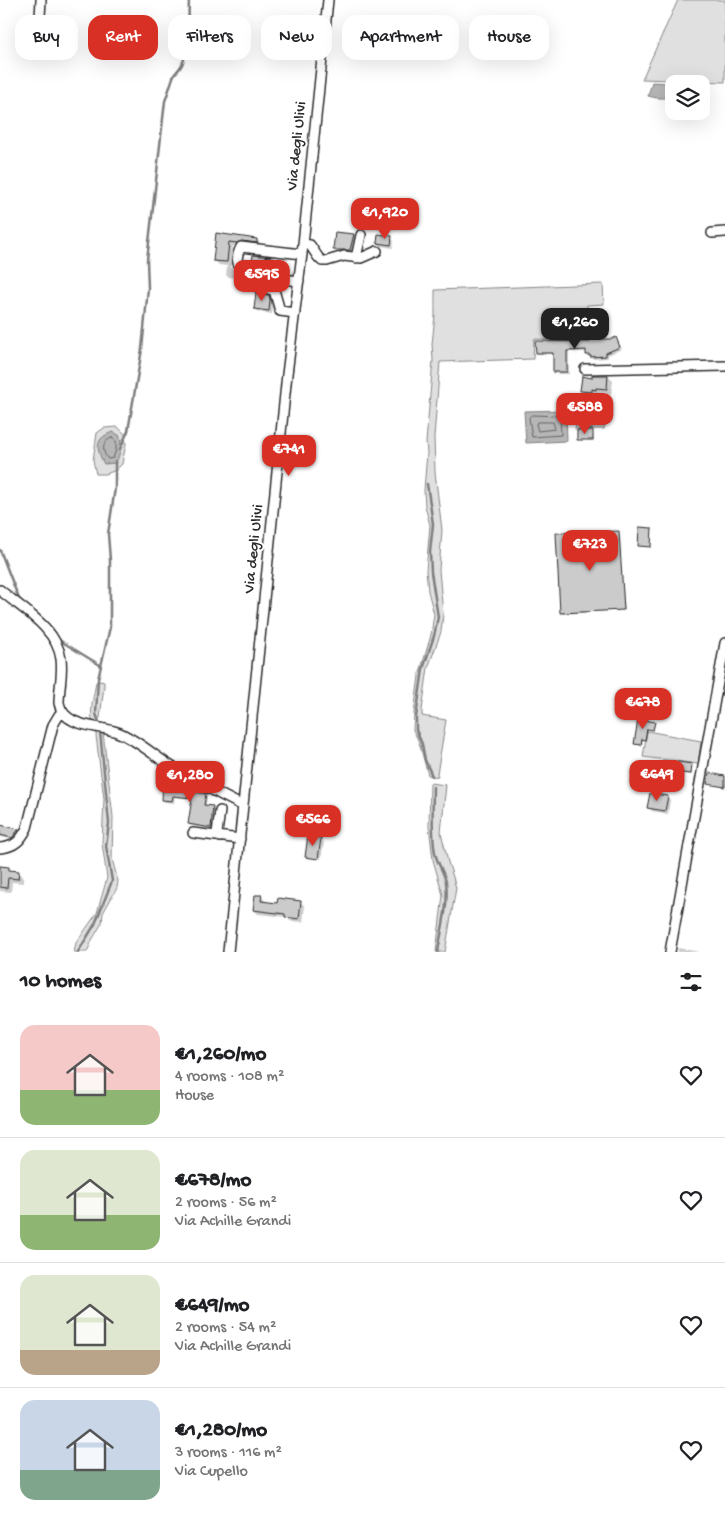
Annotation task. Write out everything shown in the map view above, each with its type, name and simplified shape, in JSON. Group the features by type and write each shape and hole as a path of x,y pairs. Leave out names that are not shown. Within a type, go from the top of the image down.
{"street":[{"path":"40,15 41,0"},
{"name":"Via degli Ulivi","path":"228,952 287,374 302,254 328,0"},
{"path":"712,233 725,232"},
{"path":"356,258 361,235"},
{"path":"303,244 310,245 322,261 333,261 344,256 361,258 377,251"},
{"path":"299,281 246,274 237,264 241,247 302,254"},
{"path":"258,287 274,290 280,311 295,313"},
{"path":"585,369 725,366"},
{"path":"0,590 42,625 56,643 61,658 59,702 60,709 64,714 81,724 107,729 125,736 171,766 243,806"},
{"path":"670,952 725,643"},
{"path":"0,848 15,845 27,828 53,725 59,715 64,714"},
{"path":"220,811 217,833 220,837"},
{"path":"193,833 240,839"}],"shaded area":[{"path":"678,0 725,0 725,82 710,81 710,75 665,75 665,80 642,79"},
{"path":"603,284 604,304 587,305 584,341 534,339 533,359 440,362 434,437 435,472 442,530 439,570 443,614 441,632 428,668 422,716 446,720 438,777 428,775 419,742 413,730 419,676 431,635 434,614 428,591 426,571 430,525 425,506 424,490 433,360 435,290"},
{"path":"581,396 611,399 604,429 575,429"},
{"path":"118,427 125,434 126,444 122,464 116,470 106,474 96,474 93,460 97,433 104,428"},
{"path":"96,682 104,682 104,686 100,718 94,722 92,720 92,701"},
{"path":"97,731 103,732 113,817 112,859 118,881 117,888 103,913 102,923 87,952 74,952 76,943 97,913 107,878 102,843 104,799 96,736"},
{"path":"647,731 701,741 698,764 643,757"},
{"path":"430,783 446,785 441,832 456,888 445,952 436,952 443,895 433,860 429,826"}],"water":[{"path":"652,82 665,83 665,98 648,96"},
{"path":"566,410 567,441 526,443 524,411"},
{"path":"113,432 119,435 121,442 120,452 116,463 104,464 99,454 98,445 102,437"}],"building":[{"path":"335,232 354,234 350,250 333,250"},
{"path":"216,233 257,239 257,243 229,242 227,262 213,261"},
{"path":"378,234 392,236 391,245 377,243"},
{"path":"253,255 271,257 269,271 251,268"},
{"path":"256,293 269,295 269,311 254,309"},
{"path":"616,337 620,347 606,353 606,356 590,357 590,355 586,355 586,350 567,351 567,372 553,372 553,353 536,353 535,341 590,342 590,339 612,339"},
{"path":"592,375 608,375 607,389 596,388 596,390 592,389 592,392 580,391 582,376 592,378"},
{"path":"577,430 593,430 593,440 577,440"},
{"path":"639,527 652,528 651,547 638,546"},
{"path":"619,531 624,610 560,613 556,533"},
{"path":"638,719 655,722 653,730 647,729 645,740 642,739 641,745 634,744"},
{"path":"672,761 692,764 691,774 671,772"},
{"path":"709,773 725,776 725,787 707,784"},
{"path":"163,781 177,782 177,786 195,788 195,792 206,794 204,805 213,806 211,828 188,824 192,798 173,796 172,801 162,800"},
{"path":"650,793 668,796 665,811 647,808"},
{"path":"0,825 19,829 12,838 0,835"},
{"path":"308,835 321,838 318,859 305,857"},
{"path":"0,866 9,867 9,870 19,871 18,879 8,878 7,888 0,887"},
{"path":"255,895 262,895 261,901 277,903 278,898 301,901 299,919 285,917 285,914 253,910"}],"waterway":[{"path":"120,449 128,431 142,349 148,288 147,260 165,101 174,75 181,66 185,55 188,40 189,0"},
{"path":"99,722 96,714 98,679 110,627 108,534 115,488 115,461"},
{"path":"427,484 433,524 430,552 431,572 438,617 423,669 416,730 432,776"},
{"path":"0,550 19,599"},
{"path":"59,640 100,665"},
{"path":"78,952 95,924 112,881 106,846 109,823 100,731"},
{"path":"433,787 434,845 436,857 445,878 447,891 438,952"}]}
